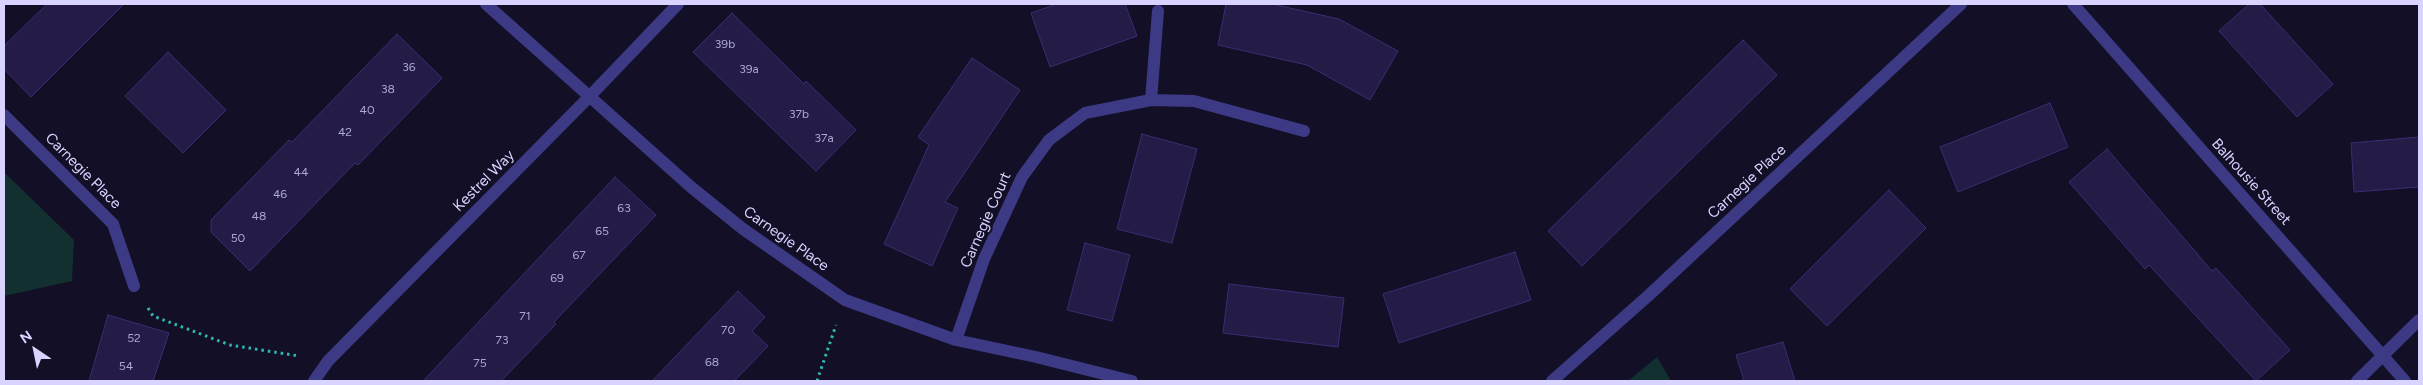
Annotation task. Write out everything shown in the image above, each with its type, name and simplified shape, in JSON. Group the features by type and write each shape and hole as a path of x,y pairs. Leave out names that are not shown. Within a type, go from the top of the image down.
{"street":[{"name":"Carnegie Place","path":"486,4 691,187 743,229 845,300 956,340 1036,357 1132,381"},
{"name":"Kestrel Way","path":"314,381 328,361 590,97 678,4"},
{"name":"Carnegie Place","path":"1552,381 1648,296 1961,4"},
{"name":"Balhousie Street","path":"2073,4 2404,381"},
{"path":"1151,100 1158,11"},
{"name":"Carnegie Court","path":"956,340 984,259 1022,177 1049,140 1085,113 1151,100 1194,101 1304,131"},
{"name":"Carnegie Place","path":"4,115 113,224 134,286"},
{"path":"2357,381 2419,320"}],"path":[{"path":"134,286 153,316 230,345 328,361"},
{"path":"817,381 845,300"}],"green space":[{"path":"4,172 74,240 72,281 4,296"},
{"path":"1657,357 1671,381 1628,381"}],"building":[{"path":"47,4 124,4 31,97 4,69 4,46"},
{"path":"1057,4 1125,4 1137,36 1050,67 1031,13"},
{"path":"1226,4 1272,4 1339,19 1398,51 1370,100 1307,65 1218,45"},
{"path":"2249,4 2260,4 2333,84 2297,117 2219,31"},
{"path":"732,13 804,84 806,81 856,130 816,171 693,52"},
{"path":"397,34 442,78 358,165 355,163 250,271 211,232 211,220 289,140 292,142"},
{"path":"1743,40 1777,75 1582,266 1548,231"},
{"path":"168,52 226,110 183,153 125,96"},
{"path":"972,58 1020,90 945,202 958,208 932,266 884,244 929,145 918,137"},
{"path":"2050,103 2068,147 1958,192 1940,147"},
{"path":"1142,134 1197,149 1172,243 1117,229"},
{"path":"2419,137 2419,187 2354,192 2351,143"},
{"path":"2107,149 2212,271 2216,268 2290,350 2256,381 2149,265 2145,269 2069,182"},
{"path":"615,177 656,215 554,322 556,324 501,381 423,381"},
{"path":"1889,190 1926,228 1827,326 1790,289"},
{"path":"1085,243 1130,255 1112,321 1067,310"},
{"path":"1515,252 1531,300 1399,343 1383,294"},
{"path":"1229,284 1344,298 1338,347 1223,333"},
{"path":"738,291 765,317 752,331 768,346 734,381 652,381"},
{"path":"108,315 169,333 153,381 89,381"},
{"path":"1783,342 1795,381 1744,381 1736,355"}]}
